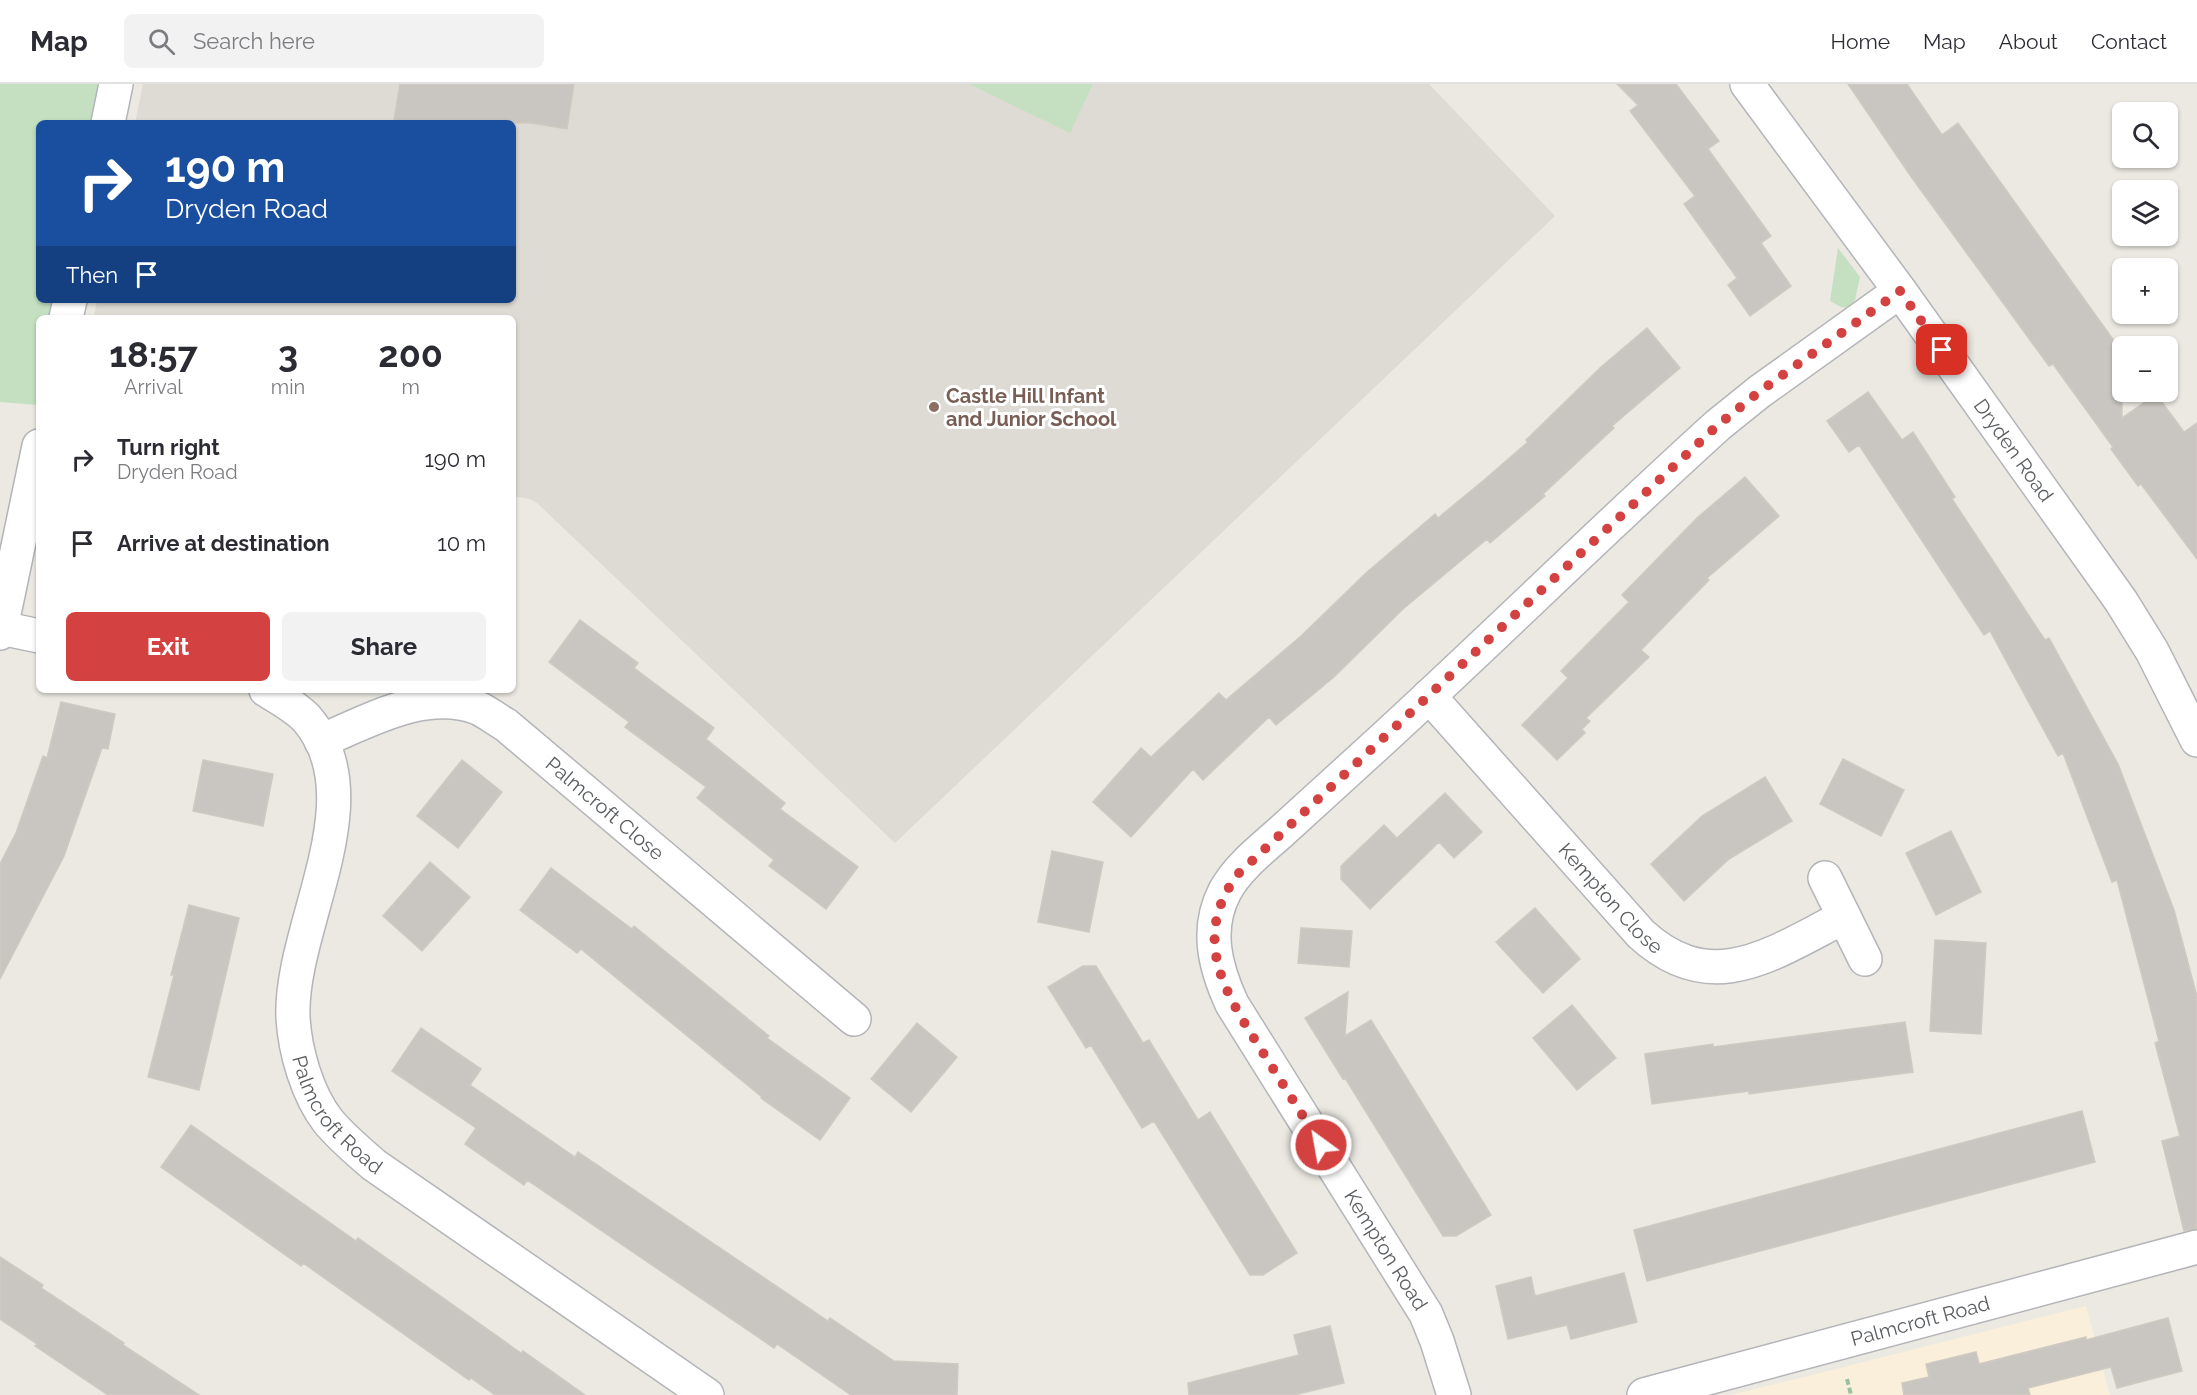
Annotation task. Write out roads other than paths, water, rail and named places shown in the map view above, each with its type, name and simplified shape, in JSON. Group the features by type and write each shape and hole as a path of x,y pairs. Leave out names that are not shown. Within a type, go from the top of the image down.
{"street":[{"path":"109,120 116,84"},
{"name":"Dryden Road","path":"1747,84 1900,291 2121,601 2152,651 2197,740"},
{"name":"Kempton Road","path":"1454,1395 1448,1372 1426,1314 1232,1004 1215,958 1215,923 1219,907 1226,890 1238,874 1718,425 1759,392 1900,291"},
{"path":"36,461 1,630 36,636"},
{"name":"Palmcroft Road","path":"271,693 306,719 321,741 329,765 334,793 333,826 300,953 294,986 293,1019 304,1072 327,1119 348,1143 374,1165 707,1395"},
{"name":"Kempton Close","path":"1429,696 1641,934 1655,947 1672,957 1699,966 1718,968 1737,965 1763,957 1844,917"},
{"name":"Palmcroft Close","path":"321,741 383,715 422,703 450,701 478,708 514,731 854,1019"},
{"path":"1825,878 1865,959"},
{"name":"Palmcroft Road","path":"1644,1395 2197,1247"}],"place":[{"name":"Castle Hill Infant and Junior School","path":"934,407"}]}
